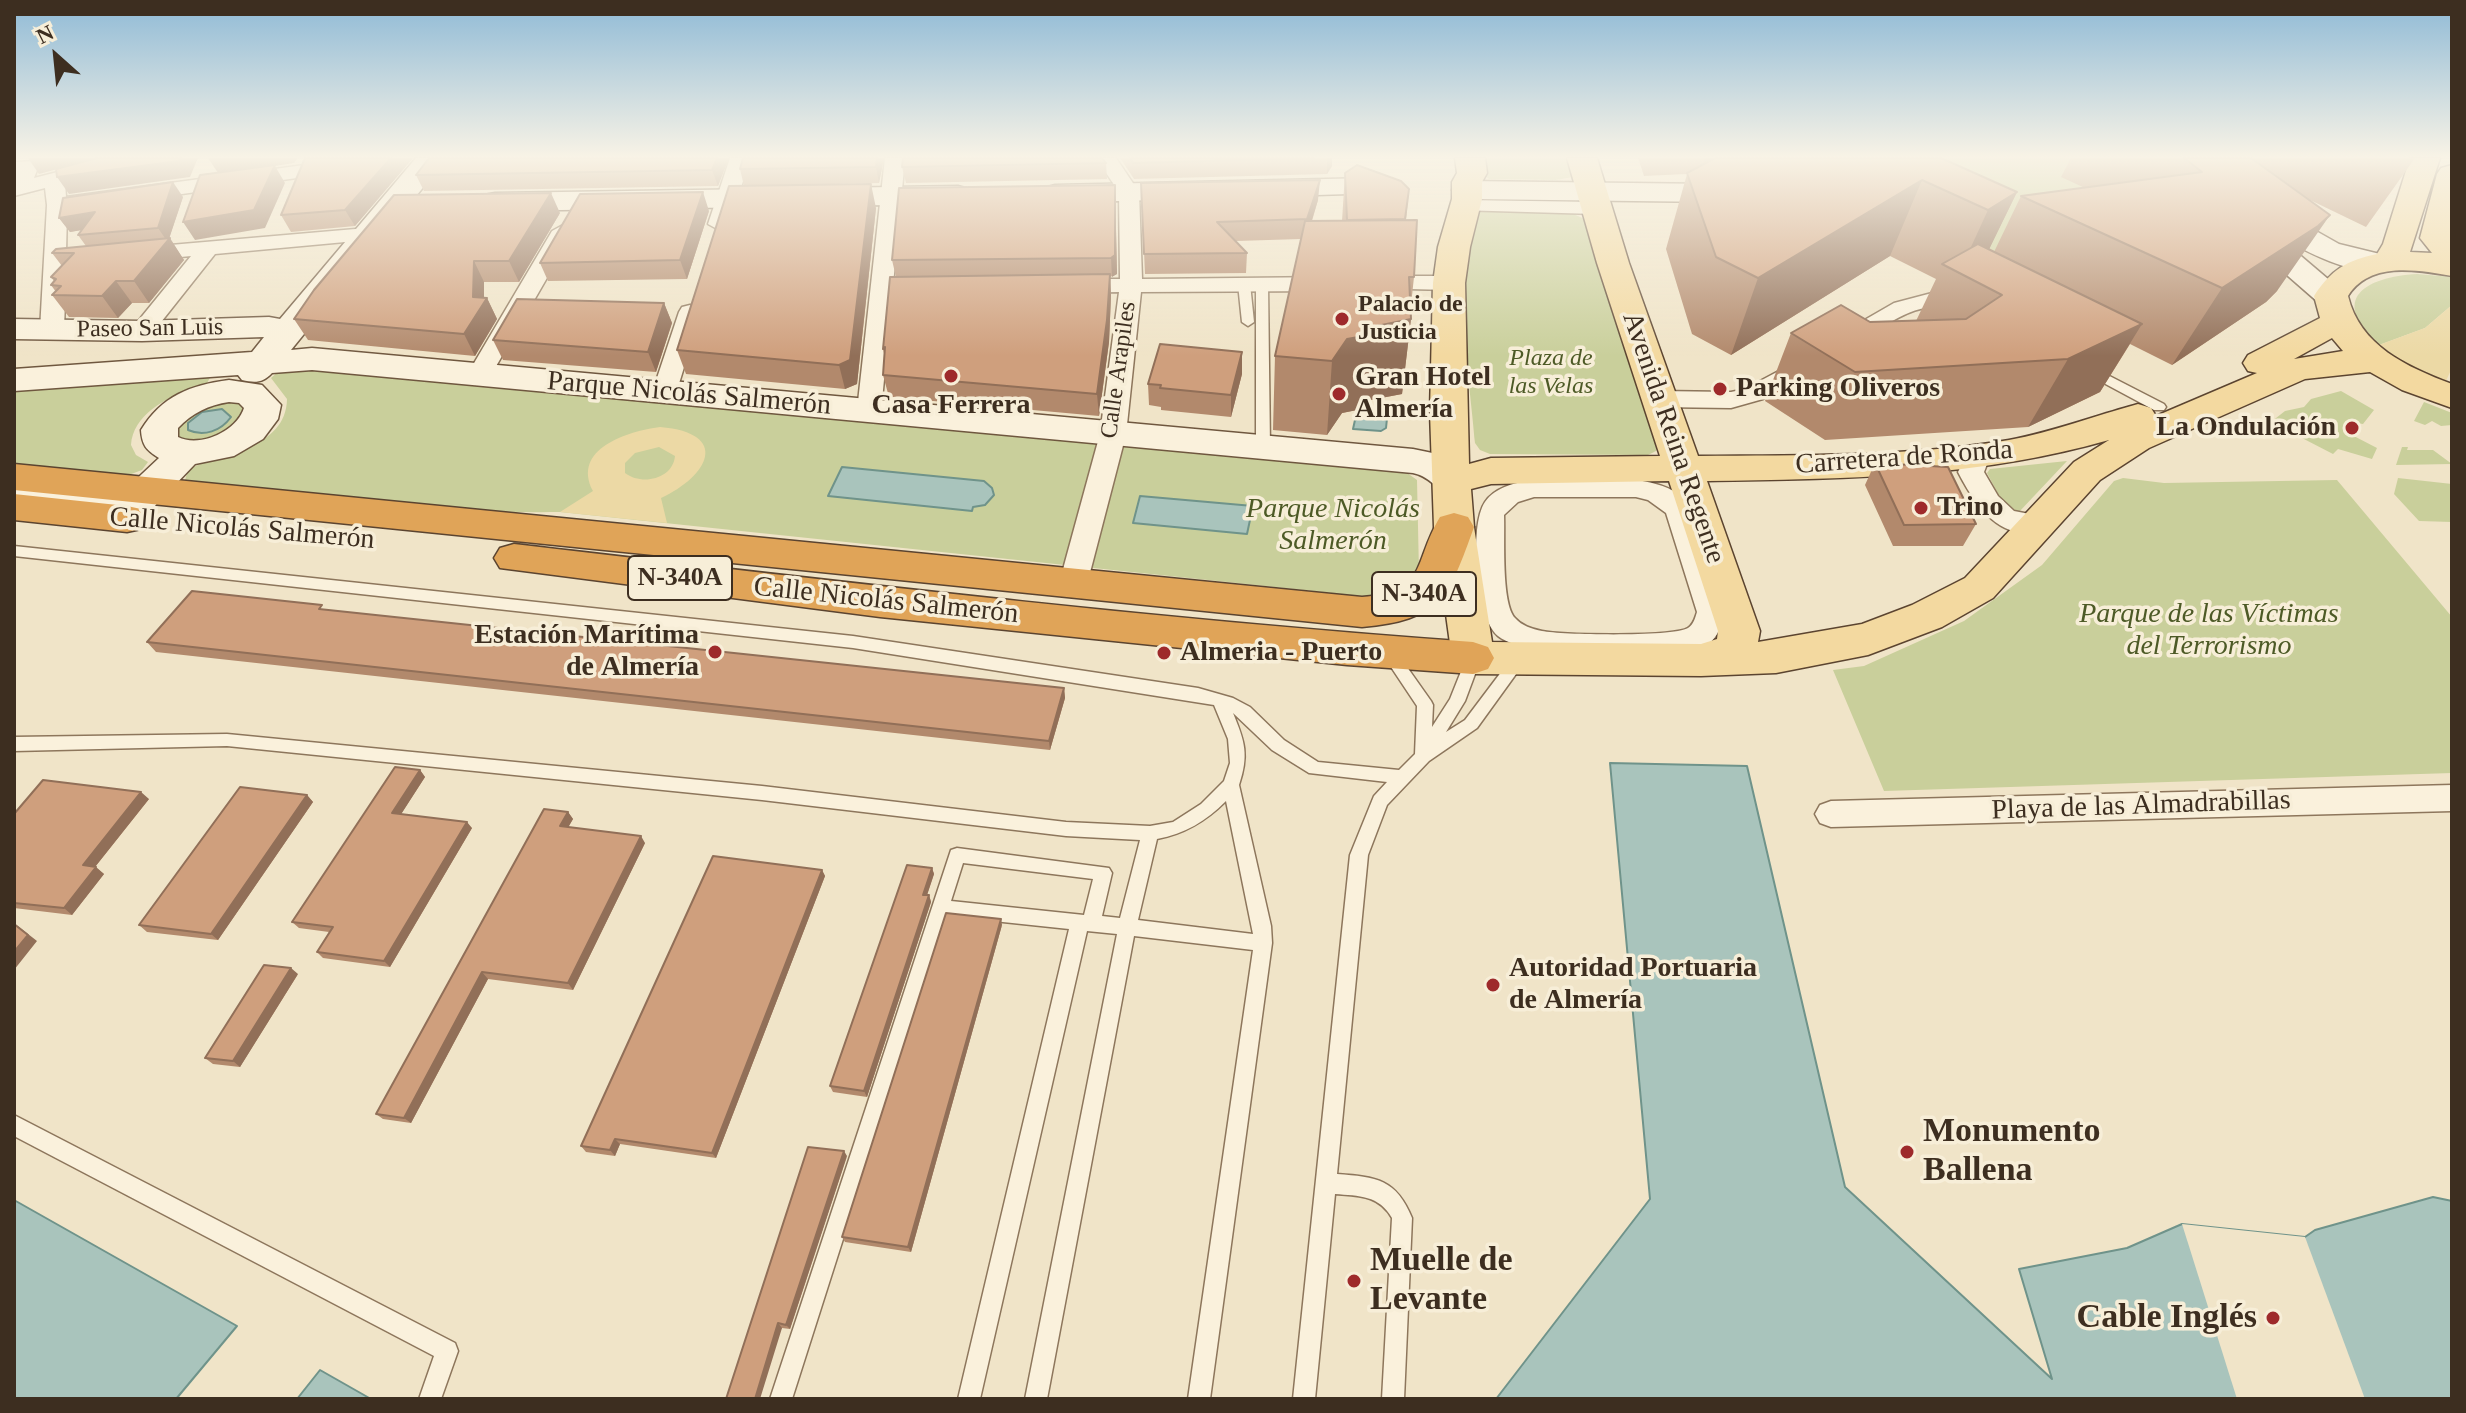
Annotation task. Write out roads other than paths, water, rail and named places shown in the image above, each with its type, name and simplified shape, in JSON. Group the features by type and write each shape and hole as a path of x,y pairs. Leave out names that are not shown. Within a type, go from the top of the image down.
{"highway":[{"name":"Calle Nicolás Salmerón","path":"14,477 1341,610 1380,611 1411,602 1429,590 1473,521"},
{"name":"Calle Nicolás Salmerón","path":"14,507 404,545 880,602 1389,653 1473,658"}],"main road":[{"path":"1461,224 1449,283 1448,412 1452,481 1473,521 1473,658 1701,660 1806,653 1848,645 1901,627 1979,588 2087,471 2136,439 2297,369 2342,362 2379,361"},
{"name":"Avenida Reina Regente","path":"1601,224 1739,631 1736,650 1701,660"},
{"path":"2398,224 2388,256 2452,266"},
{"path":"2440,224 2436,238 2452,258"},
{"name":"Carretera de Ronda","path":"1452,481 1491,471 1685,470 1976,459 2063,442 2159,407 2279,354 2334,309 2343,278 2388,256"},
{"path":"2334,309 2355,343 2379,361 2452,397"}],"street":[{"path":"52,330 56,224"},
{"path":"182,251 180,241 186,224"},
{"path":"150,491 186,452 224,445 257,424 263,409 261,401 249,393 236,391 376,224"},
{"path":"479,375 567,224"},
{"path":"713,242 719,224"},
{"path":"869,411 889,289 889,224"},
{"name":"Calle Arapiles","path":"1073,584 1113,434 1131,285 1130,224"},
{"path":"2249,224 2334,309"},
{"path":"2281,224 2328,251 2388,256"},
{"path":"55,262 208,249 276,234 367,234"},
{"path":"142,331 208,249"},
{"path":"1053,287 1449,283"},
{"path":"665,390 699,287"},
{"path":"1659,399 1731,400 1754,394 1903,307 1925,299 1946,299 1987,315"},
{"name":"Paseo San Luis","path":"14,329 142,331 269,327 277,330 271,350"},
{"name":"Parque Nicolás Salmerón","path":"14,380 271,350 312,359 1413,461 1434,465 1452,481"},
{"path":"1976,459 1971,472 2003,518 2025,526 2036,524"},
{"path":"1534,488 1636,488 1657,494 1678,508 1711,612 1707,627 1696,637 1674,642 1547,643 1526,639 1510,630 1497,615 1473,521 1511,493 1534,488"},
{"name":"Calle Nicolás Salmerón","path":"14,494 129,504 150,491"},
{"name":"Playa de las Almadrabillas","path":"1831,814 2452,798"}],"lane":[{"path":"1248,322 1253,284"},
{"path":"1253,284 1263,448"},
{"path":"2078,364 2159,407"},
{"path":"19,553 853,642 1198,694 1244,711 1278,745 1315,768 1400,777"},
{"path":"1389,653 1425,705 1423,756"},
{"path":"1423,756 1457,701 1473,658"},
{"path":"1304,1399 1359,855 1380,801 1423,756 1471,724 1519,659"},
{"path":"14,744 227,740 762,793 1066,829 1150,833 1177,828 1207,809 1231,785 1238,763 1236,739 1220,700"},
{"path":"1199,1399 1263,943 1231,785"},
{"path":"1036,1399 1127,927 1150,833"},
{"path":"781,1399 957,855 1103,873 1086,922 969,1399"},
{"path":"940,908 1263,943"},
{"path":"14,1125 447,1351 430,1399"},
{"path":"1328,1183 1380,1189 1397,1201 1402,1218 1393,1394"}],"water":[{"path":"1379,408 1388,409 1386,428 1381,431 1353,429 1355,420"},
{"path":"222,409 231,417 217,429 206,433 188,430 188,423 202,412"},
{"path":"842,467 984,481 992,488 994,495 985,505 973,507 972,511 828,496"},
{"path":"1140,496 1253,506 1247,534 1133,523"},
{"path":"1610,763 1747,766 1845,1187 2052,1379 2019,1269 2127,1248 2182,1224 2305,1237 2315,1230 2433,1197 2452,1201 2452,1399 1496,1399 1650,1199"},
{"path":"14,1200 237,1326 176,1399 14,1399"},
{"path":"320,1370 371,1399 297,1399"}],"place":[{"name":"Palacio de Justicia","path":"1342,319"},
{"name":"Casa Ferrera","path":"951,376"},
{"name":"Parking Oliveros","path":"1720,389"},
{"name":"Gran Hotel Almería","path":"1339,394"},
{"name":"La Ondulación","path":"2352,428"},
{"name":"Trino","path":"1921,508"},
{"name":"Estación Marítima de Almería","path":"715,652"},
{"name":"Almeria - Puerto","path":"1164,653"},
{"name":"Autoridad Portuaria de Almería","path":"1493,985"},
{"name":"Monumento Ballena","path":"1907,1152"},
{"name":"Muelle de Levante","path":"1354,1281"},
{"name":"Cable Inglés","path":"2273,1318"}],"park label":[{"name":"Plaza de las Velas","path":"1551,373"},
{"name":"Parque de las Víctimas del Terrorismo","path":"2209,631"}]}
